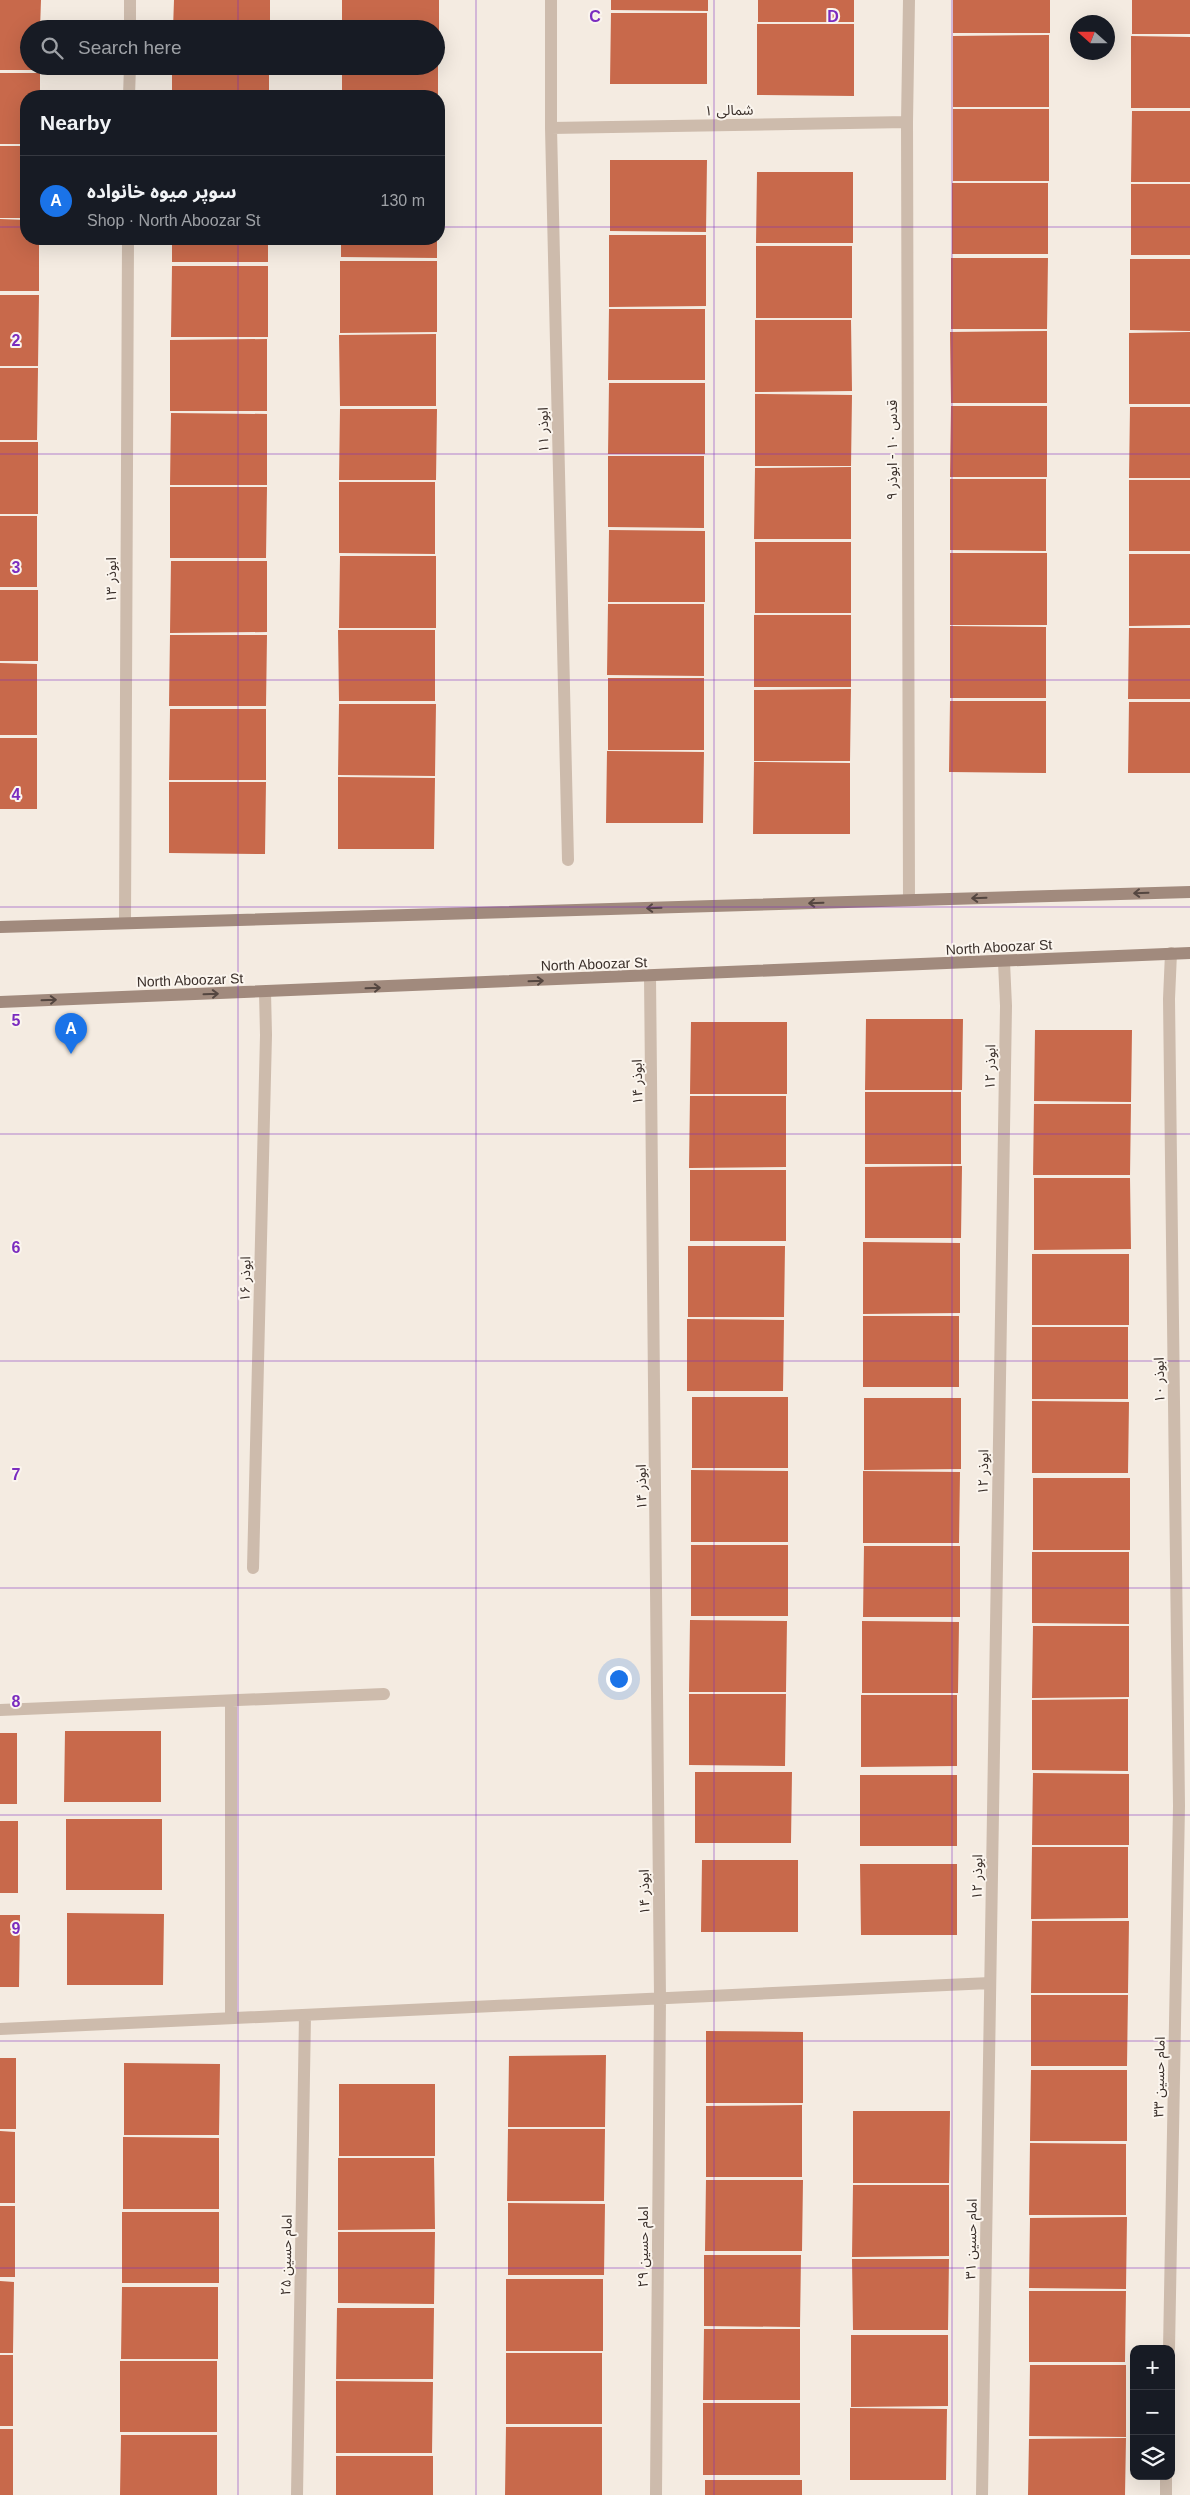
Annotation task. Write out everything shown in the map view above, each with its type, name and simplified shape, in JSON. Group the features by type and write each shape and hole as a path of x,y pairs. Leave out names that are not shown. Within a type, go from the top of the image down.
{"main road":[{"path":"0,926 1190,892"},
{"name":"North Aboozar St","path":"0,1002 1190,953"}],"street":[{"path":"130,0 130,20"},
{"name":"ابوذر ۱۱","path":"551,0 551,128 568,860"},
{"name":"قدس ۱۰ - ابوذر ۹","path":"908,900 907,122 909,0"},
{"path":"129,90 130,75"},
{"name":"شمالی ۱","path":"551,128 907,122"},
{"name":"ابوذر ۱۳","path":"125,922 128,245"},
{"name":"ابوذر ۱۰","path":"1171,954 1169,999 1184,1806"},
{"name":"ابوذر ۱۲","path":"990,1983 1006,1016 1004,962"},
{"name":"ابوذر ۱۴","path":"650,976 660,1998"},
{"name":"ابوذر ۱۶","path":"253,1568 266,1035 265,992"},
{"path":"0,1710 384,1694"},
{"path":"231,1700 231,2018"},
{"name":"امام حسین ۳۳","path":"1169,2345 1184,1806"},
{"path":"0,2029 990,1983"},
{"name":"امام حسین ۳۱","path":"982,2495 990,1983"},
{"name":"امام حسین ۲۹","path":"656,2495 660,1998"},
{"name":"امام حسین ۲۵","path":"298,2495 305,2015"},
{"path":"1166,2480 1166,2495"}],"building":[{"path":"0,0 41,0 40,20 20,20 20,70 0,70"},
{"path":"174,0 270,0 270,20 173,20"},
{"path":"342,0 439,0 439,20 342,20"},
{"path":"611,0 708,0 708,11 611,10"},
{"path":"758,0 854,0 854,22 758,22"},
{"path":"953,0 1050,0 1050,33 953,33"},
{"path":"1132,0 1190,0 1190,34 1132,34"},
{"path":"611,13 707,13 707,84 610,84"},
{"path":"757,24 854,24 854,96 757,95"},
{"path":"1049,35 1049,107 953,107 953,36"},
{"path":"1131,36 1190,37 1190,108 1131,108"},
{"path":"0,73 40,75 40,90 20,90 20,144 0,144"},
{"path":"172,75 269,75 269,90 172,90"},
{"path":"342,75 438,75 438,90 342,90"},
{"path":"953,109 1049,109 1049,181 953,181"},
{"path":"1132,111 1190,111 1190,182 1131,182"},
{"path":"0,146 20,146 20,218 0,218"},
{"path":"610,160 707,160 706,232 610,231"},
{"path":"757,172 853,172 853,243 756,243"},
{"path":"952,183 1048,183 1048,254 952,254"},
{"path":"1131,184 1190,184 1190,255 1131,255"},
{"path":"0,219 20,220 20,245 39,245 39,291 0,291"},
{"path":"609,235 706,235 706,306 609,307"},
{"path":"172,245 268,245 268,262 172,262"},
{"path":"341,245 437,245 437,258 341,257"},
{"path":"756,246 852,246 852,318 756,318"},
{"path":"951,258 1048,258 1047,329 951,329"},
{"path":"1130,259 1190,259 1190,331 1130,330"},
{"path":"340,261 437,261 437,332 340,333"},
{"path":"172,266 268,266 268,337 171,337"},
{"path":"0,295 39,295 38,366 0,366"},
{"path":"609,309 705,309 705,380 608,380"},
{"path":"755,320 851,320 852,391 755,392"},
{"path":"1047,331 1047,403 951,403 950,332"},
{"path":"1190,332 1190,404 1129,404 1129,333"},
{"path":"436,334 436,406 340,406 339,335"},
{"path":"267,339 267,411 170,411 170,340"},
{"path":"0,368 38,368 37,440 0,440"},
{"path":"609,383 705,383 705,454 608,454"},
{"path":"755,394 852,395 851,466 755,466"},
{"path":"951,406 1047,406 1047,477 950,477"},
{"path":"1130,407 1190,407 1190,478 1129,478"},
{"path":"340,409 437,409 436,480 339,480"},
{"path":"171,413 267,414 267,485 170,485"},
{"path":"0,442 38,442 38,514 0,514"},
{"path":"608,456 704,456 704,528 608,527"},
{"path":"851,467 851,539 754,539 755,468"},
{"path":"950,479 1046,479 1046,551 950,550"},
{"path":"1129,480 1190,480 1190,551 1129,551"},
{"path":"339,482 435,482 435,554 339,553"},
{"path":"170,487 267,487 266,558 170,558"},
{"path":"0,516 37,516 37,587 0,587"},
{"path":"609,530 705,531 705,602 608,602"},
{"path":"755,542 851,542 851,613 755,613"},
{"path":"950,553 1047,553 1047,625 950,625"},
{"path":"1129,554 1190,554 1190,625 1129,626"},
{"path":"340,556 436,556 436,628 339,628"},
{"path":"171,561 267,561 267,632 170,633"},
{"path":"0,590 38,590 38,661 0,661"},
{"path":"608,604 704,604 704,676 607,675"},
{"path":"754,615 851,615 851,687 754,687"},
{"path":"950,626 1046,627 1046,698 950,698"},
{"path":"1129,628 1190,628 1190,699 1128,699"},
{"path":"338,630 435,630 435,701 339,701"},
{"path":"170,635 267,635 266,706 169,706"},
{"path":"0,663 37,664 37,735 0,735"},
{"path":"608,678 704,678 704,750 608,750"},
{"path":"851,689 850,761 754,761 754,690"},
{"path":"950,701 1046,701 1046,773 949,772"},
{"path":"1129,702 1190,702 1190,773 1128,773"},
{"path":"339,704 436,704 435,776 338,775"},
{"path":"170,709 266,709 266,780 169,780"},
{"path":"0,738 37,738 37,809 0,809"},
{"path":"607,751 704,752 703,823 606,823"},
{"path":"754,762 850,763 850,834 753,834"},
{"path":"338,777 435,778 434,849 338,849"},
{"path":"169,782 266,782 265,854 169,853"},
{"path":"866,1019 963,1019 962,1090 865,1090"},
{"path":"691,1022 787,1022 787,1094 690,1094"},
{"path":"1035,1030 1132,1030 1131,1102 1034,1101"},
{"path":"865,1092 961,1092 961,1164 865,1164"},
{"path":"690,1096 786,1096 786,1167 689,1168"},
{"path":"1034,1104 1131,1104 1130,1175 1033,1175"},
{"path":"962,1166 961,1238 865,1238 865,1167"},
{"path":"690,1170 786,1170 786,1241 690,1241"},
{"path":"1034,1178 1130,1178 1131,1249 1034,1250"},
{"path":"863,1242 960,1243 960,1313 863,1314"},
{"path":"688,1246 785,1246 784,1317 688,1317"},
{"path":"1032,1254 1129,1254 1129,1325 1032,1325"},
{"path":"863,1316 959,1316 959,1387 863,1387"},
{"path":"687,1319 784,1320 783,1391 687,1391"},
{"path":"1032,1327 1128,1327 1128,1399 1032,1399"},
{"path":"692,1397 788,1397 788,1468 692,1468"},
{"path":"864,1398 961,1398 961,1469 864,1470"},
{"path":"1032,1401 1129,1402 1128,1473 1032,1473"},
{"path":"691,1470 788,1471 788,1542 691,1542"},
{"path":"863,1471 960,1472 959,1543 863,1543"},
{"path":"1033,1478 1130,1478 1130,1550 1033,1550"},
{"path":"691,1545 788,1545 788,1616 691,1616"},
{"path":"864,1546 960,1546 960,1617 863,1617"},
{"path":"1032,1552 1129,1552 1129,1624 1032,1623"},
{"path":"690,1620 787,1621 786,1692 689,1692"},
{"path":"862,1621 959,1622 958,1693 862,1693"},
{"path":"1033,1626 1129,1626 1129,1697 1032,1698"},
{"path":"689,1694 786,1694 785,1766 689,1765"},
{"path":"861,1695 957,1695 957,1766 861,1767"},
{"path":"1128,1699 1128,1771 1032,1770 1032,1700"},
{"path":"65,1731 161,1731 161,1802 64,1802"},
{"path":"0,1733 17,1733 17,1804 0,1804"},
{"path":"695,1772 792,1772 791,1843 695,1843"},
{"path":"1033,1773 1129,1774 1129,1845 1032,1845"},
{"path":"860,1775 957,1775 957,1846 860,1846"},
{"path":"66,1819 162,1819 162,1890 66,1890"},
{"path":"0,1821 18,1821 18,1893 0,1893"},
{"path":"1032,1847 1128,1847 1128,1918 1031,1919"},
{"path":"702,1860 798,1860 798,1932 701,1932"},
{"path":"860,1864 957,1864 957,1935 861,1935"},
{"path":"67,1913 164,1914 163,1985 67,1985"},
{"path":"0,1915 20,1915 19,1987 0,1987"},
{"path":"1032,1921 1129,1921 1128,1993 1031,1993"},
{"path":"1031,1995 1128,1995 1127,2066 1031,2066"},
{"path":"706,2031 803,2032 803,2103 706,2103"},
{"path":"606,2055 605,2127 508,2127 509,2056"},
{"path":"0,2058 16,2058 16,2129 0,2129"},
{"path":"124,2063 220,2064 219,2135 124,2135"},
{"path":"1031,2070 1127,2070 1127,2141 1030,2141"},
{"path":"339,2084 435,2084 435,2156 339,2156"},
{"path":"802,2105 802,2177 706,2177 706,2106"},
{"path":"853,2111 950,2111 949,2183 853,2183"},
{"path":"508,2129 605,2129 604,2201 507,2201"},
{"path":"0,2131 15,2132 15,2203 0,2203"},
{"path":"123,2137 219,2138 219,2209 123,2209"},
{"path":"1030,2143 1126,2144 1126,2215 1029,2215"},
{"path":"338,2158 434,2158 435,2229 338,2230"},
{"path":"706,2180 803,2180 802,2251 705,2251"},
{"path":"853,2185 949,2185 949,2256 852,2257"},
{"path":"508,2203 605,2204 604,2275 508,2275"},
{"path":"0,2206 15,2206 15,2277 0,2277"},
{"path":"122,2212 219,2212 219,2283 122,2283"},
{"path":"1127,2217 1126,2289 1029,2288 1030,2218"},
{"path":"338,2232 435,2232 434,2304 338,2303"},
{"path":"704,2255 801,2255 800,2327 704,2326"},
{"path":"852,2259 949,2259 948,2330 853,2330"},
{"path":"506,2279 603,2279 603,2351 506,2351"},
{"path":"0,2281 14,2282 13,2353 0,2353"},
{"path":"122,2287 218,2287 218,2359 121,2359"},
{"path":"1029,2291 1126,2291 1125,2362 1029,2362"},
{"path":"337,2308 434,2308 433,2379 336,2379"},
{"path":"704,2329 800,2329 800,2400 703,2400"},
{"path":"851,2335 948,2335 948,2406 851,2407"},
{"path":"506,2353 602,2353 602,2424 506,2424"},
{"path":"0,2355 13,2355 13,2426 0,2426"},
{"path":"120,2361 217,2361 217,2432 120,2432"},
{"path":"1030,2365 1126,2365 1126,2437 1029,2436"},
{"path":"336,2381 433,2382 432,2453 336,2453"},
{"path":"703,2403 800,2403 800,2475 703,2475"},
{"path":"850,2408 947,2409 946,2480 850,2480"},
{"path":"506,2427 602,2427 602,2495 505,2495"},
{"path":"0,2429 13,2429 13,2495 0,2495"},
{"path":"121,2435 217,2435 217,2495 120,2495"},
{"path":"1126,2438 1125,2495 1028,2495 1029,2439"},
{"path":"336,2456 433,2456 433,2495 336,2495"},
{"path":"705,2480 802,2480 802,2495 705,2495"}],"place":[{"name":"سوپر میوه خانواده","path":"71,1054"}]}
